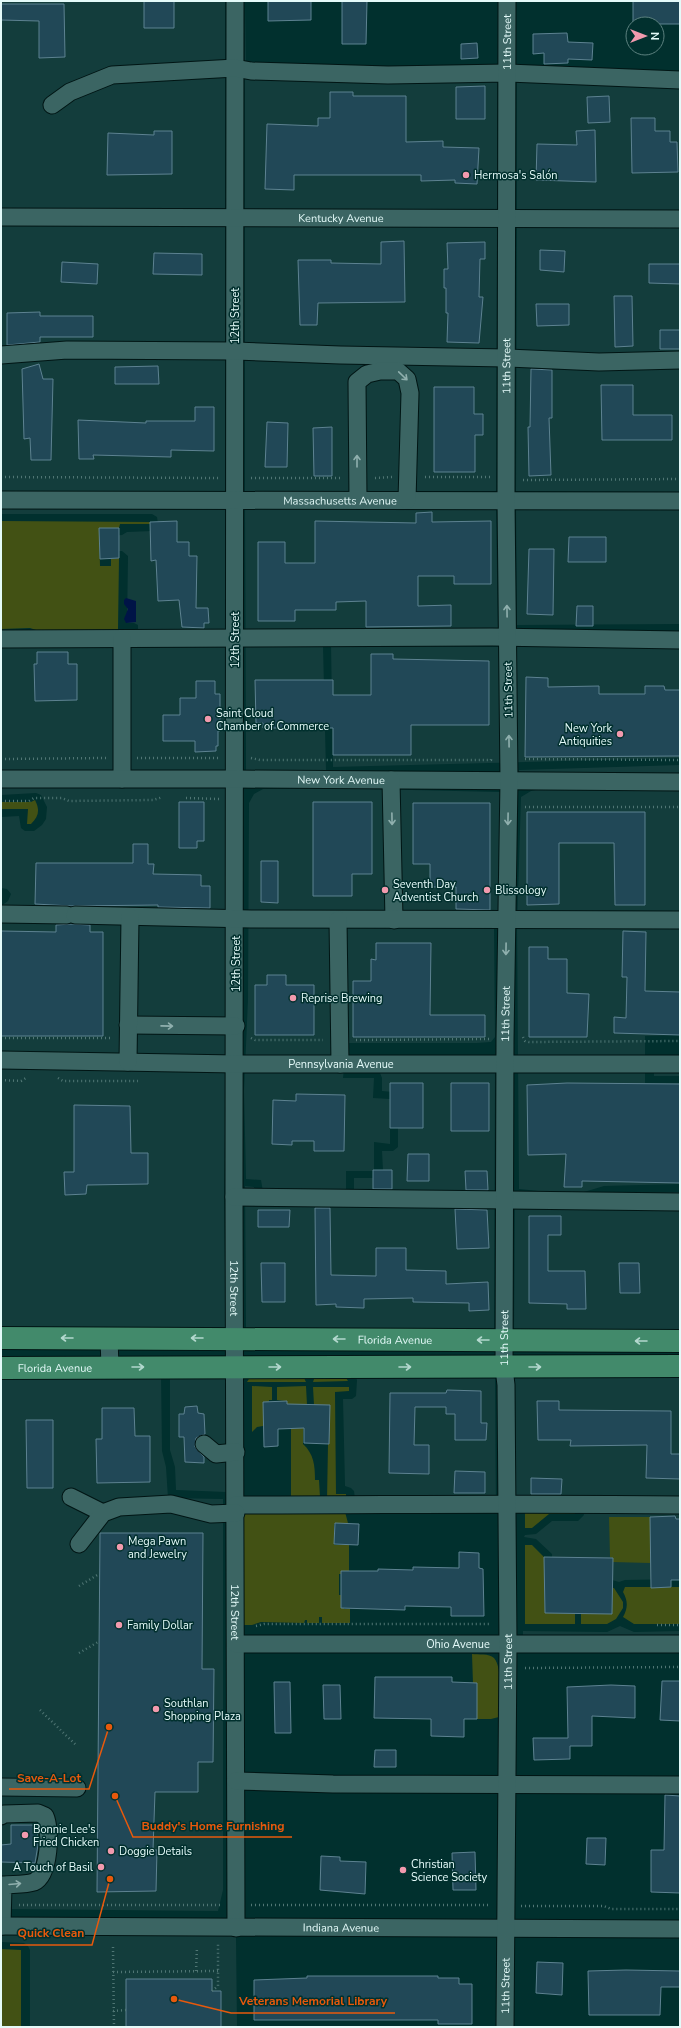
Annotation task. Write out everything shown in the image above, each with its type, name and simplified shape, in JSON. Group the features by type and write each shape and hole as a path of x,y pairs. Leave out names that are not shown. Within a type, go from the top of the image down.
{"main road":[{"name":"Florida Avenue","path":"1,1338 680,1341"},
{"name":"Florida Avenue","path":"1,1368 504,1368 680,1366"}],"street":[{"name":"12th Street","path":"235,1 236,1064 234,1197 236,1338 236,1928"},
{"name":"11th Street","path":"505,2027 508,1644 506,1385 504,1368 504,1340 505,1039 509,780 506,500 507,1"},
{"path":"52,105 70,92 112,75 235,68 251,71 388,75 507,73 680,80"},
{"name":"Kentucky Avenue","path":"1,217 680,219"},
{"path":"1,355 67,350 235,350 340,355 506,358 599,362 680,360"},
{"path":"358,500 357,382 367,374 380,371 398,371 407,379 410,393 407,500"},
{"name":"Massachusetts Avenue","path":"1,500 680,501"},
{"path":"1,639 508,638 680,640"},
{"path":"122,639 122,779"},
{"name":"New York Avenue","path":"1,779 509,780 680,782"},
{"path":"392,780 394,920"},
{"path":"1,914 338,920 680,920"},
{"path":"128,1062 130,917"},
{"path":"338,920 340,1064"},
{"path":"128,1032 236,1026"},
{"name":"Pennsylvania Avenue","path":"1,1060 236,1064 680,1064"},
{"path":"234,1197 680,1202"},
{"path":"109,1338 110,1367"},
{"path":"204,1444 216,1454 236,1452"},
{"path":"71,1497 104,1513"},
{"path":"78,1544 104,1513 119,1507 171,1504 211,1514 236,1509 506,1503 680,1505"},
{"name":"Ohio Avenue","path":"236,1644 680,1644"},
{"path":"236,1781 333,1784 507,1783 680,1785"},
{"path":"1,1787 77,1788"},
{"path":"1,1816 4,1814 38,1813 45,1816 48,1822 47,1865 41,1877 33,1882 3,1885 1,1926"},
{"name":"Indiana Avenue","path":"1,1926 680,1929"}],"path":[{"path":"523,756 526,760 680,760"},
{"path":"217,758 217,807"},
{"path":"257,759 258,779"},
{"path":"1,801 29,801 34,798 62,798 69,801 153,800 164,796 171,797"},
{"path":"185,798 236,798"},
{"path":"1,1038 128,1032"},
{"path":"250,1035 255,1040 524,1039"},
{"path":"79,1586 99,1574"},
{"path":"236,1627 254,1627 264,1624 495,1624"},
{"path":"78,1654 98,1642"},
{"path":"523,1668 680,1667"},
{"path":"40,1710 77,1746"},
{"path":"2,1905 604,1906 611,1910 680,1910"},
{"path":"212,1991 218,1986 218,1938"},
{"path":"113,1947 114,2027"},
{"path":"196,1971 197,1947"},
{"path":"113,1972 218,1971"},
{"path":"113,2011 126,2010"}],"shaded area":[{"path":"1,1 225,1 225,209 1,208"},
{"path":"245,1 246,73 497,74 497,210 245,209"},
{"path":"517,74 680,75 680,210 517,210"},
{"path":"1,225 225,226 225,491 1,491"},
{"path":"245,227 497,227 496,491 245,491"},
{"path":"517,227 680,228 680,492 516,491"},
{"path":"1,509 225,509 226,770 1,770 1,636 138,634 138,625 134,623 127,623 128,556 122,551 108,552 108,536 122,535 127,532 152,531 158,524 157,517 152,514 1,514"},
{"path":"245,509 496,509 498,639 323,645 326,770 246,770"},
{"path":"516,509 680,509 680,624 517,625"},
{"path":"126,598 136,601 136,622 126,623 124,619 128,609 124,604 124,600"},
{"path":"521,631 680,632 680,758 333,767 331,645 519,647"},
{"path":"680,765 680,773 519,772 519,770"},
{"path":"226,787 226,1055 1,1052 1,906 8,901 11,894 7,889 1,888 1,817 19,816 21,828 25,831 34,831 42,825 46,819 47,807 41,795 36,793 1,795 1,788"},
{"path":"326,788 500,792 498,916 494,925 495,1037 491,1042 477,1043 347,1043 343,1078 374,1078 373,1098 390,1099 390,1144 374,1142 374,1171 346,1171 346,1192 263,1192 261,1180 246,1179 244,1091 248,999 249,803 254,794 263,789"},
{"path":"540,789 680,790 680,1035 645,1036 645,1083 680,1083 680,1184 604,1186 584,1192 548,1192 519,1189 517,927 521,797 531,791"},
{"path":"1,1069 226,1072 224,1197 226,1330 1,1329"},
{"path":"680,1072 680,1076 654,1076 654,1073"},
{"path":"380,1073 495,1073 494,1331 246,1330 245,1186 254,1187 254,1192 354,1192 354,1178 374,1178 383,1171 382,1151 393,1151 398,1147 398,1097 393,1092 382,1091 382,1078"},
{"path":"680,1192 680,1333 514,1332 515,1195"},
{"path":"1,1371 161,1372 162,1451 166,1467 168,1498 223,1499 223,1890 218,1911 1,1909"},
{"path":"680,1375 680,1579 625,1580 619,1582 612,1580 553,1605 552,1554 536,1539 524,1537 525,1535 536,1534 552,1521 578,1521 584,1515 583,1510 516,1512 515,1376"},
{"path":"170,1376 226,1376 226,1492 176,1490 175,1467 170,1450"},
{"path":"355,1376 495,1376 496,1511 355,1499 354,1491 345,1486 343,1399 352,1399 356,1396 357,1380"},
{"path":"620,1626 634,1632 680,1631 680,1635 523,1635 523,1631 607,1632"},
{"path":"1,1935 236,1936 237,2027 30,2027 30,1950 24,1943 1,1942"}],"green space":[{"path":"1,521 150,522 150,524 120,524 119,528 99,529 100,566 111,566 111,559 119,558 118,630 131,630 117,632 36,630 30,628 1,629"},
{"path":"35,800 38,807 38,813 31,824 27,824 28,809 1,809 1,802 31,802"},
{"path":"301,1372 306,1382 247,1382 252,1374"},
{"path":"316,1373 345,1376 348,1381 313,1382"},
{"path":"252,1386 272,1387 272,1400 269,1400 269,1405 263,1405 263,1426 257,1427 252,1432"},
{"path":"306,1386 307,1405 304,1406 303,1444 312,1456 315,1470 315,1480 319,1480 320,1497 291,1500 291,1428 287,1428 286,1401 277,1400 277,1387"},
{"path":"313,1387 349,1387 349,1391 335,1392 336,1494 346,1494 346,1497 327,1500 328,1444 314,1405"},
{"path":"574,1510 575,1514 549,1514 532,1528 525,1528 525,1512"},
{"path":"246,1512 345,1512 348,1523 334,1524 334,1545 349,1545 349,1574 339,1574 339,1595 342,1595 344,1609 350,1609 350,1623 322,1623 322,1617 319,1617 319,1623 307,1623 307,1620 305,1620 304,1623 261,1622 252,1625 243,1625 243,1515"},
{"path":"609,1517 650,1517 650,1563 612,1562 612,1558 610,1557"},
{"path":"525,1545 532,1545 544,1557 545,1612 575,1613 575,1624 525,1624"},
{"path":"625,1587 680,1587 680,1624 634,1624 623,1617 627,1604 623,1592"},
{"path":"612,1588 614,1588 623,1602 623,1608 616,1619 607,1624 581,1624 581,1613"},
{"path":"472,1654 492,1656 497,1663 500,1677 499,1717 491,1719 477,1719 477,1684 473,1684"},
{"path":"1,1949 21,1950 21,2027 1,2027"}],"building":[{"path":"144,1 174,1 174,28 144,28"},
{"path":"268,1 311,1 311,20 268,21"},
{"path":"342,1 367,1 366,44 342,44"},
{"path":"633,1 680,1 680,24 665,24 665,16 633,16"},
{"path":"1,4 64,4 65,57 39,58 39,21 1,20"},
{"path":"567,33 568,42 593,43 592,60 568,59 568,63 544,64 544,53 533,54 533,34"},
{"path":"477,43 478,58 461,59 461,44"},
{"path":"485,86 485,119 456,119 456,87"},
{"path":"330,92 353,92 353,96 406,96 406,142 443,141 443,147 479,148 477,184 455,183 455,180 421,181 421,175 294,175 294,190 265,189 267,124 318,126 318,118 330,118"},
{"path":"609,96 610,122 588,123 587,97"},
{"path":"631,118 655,118 655,131 670,131 670,142 677,142 678,172 632,173"},
{"path":"595,130 596,182 536,180 537,144 577,145 576,131"},
{"path":"154,131 172,131 172,174 107,175 108,133 154,135"},
{"path":"404,241 405,302 318,303 317,325 300,325 298,260 331,260 331,263 381,264 381,242"},
{"path":"485,242 485,259 480,259 479,297 483,297 479,343 447,342 448,313 446,313 444,269 448,269 447,243"},
{"path":"540,250 565,251 564,272 540,270"},
{"path":"154,253 202,254 202,275 153,274"},
{"path":"62,262 98,264 97,284 61,282"},
{"path":"649,264 680,264 680,284 649,283"},
{"path":"614,296 632,296 633,346 615,347"},
{"path":"536,304 569,304 569,325 537,326"},
{"path":"40,312 40,316 93,316 93,337 40,337 40,342 7,345 7,313"},
{"path":"660,330 680,330 680,349 660,349"},
{"path":"39,364 43,379 53,379 51,460 31,460 30,438 24,439 22,369"},
{"path":"158,366 159,384 115,384 115,367"},
{"path":"531,369 552,370 552,418 549,418 551,475 529,476 528,427 530,427"},
{"path":"601,385 633,385 633,415 672,415 672,440 602,440"},
{"path":"434,387 474,387 474,414 483,414 483,435 475,435 475,472 434,472"},
{"path":"195,407 214,407 214,451 171,450 171,457 93,455 94,459 79,459 78,420 146,423 146,421 195,421"},
{"path":"267,422 288,423 287,467 265,467"},
{"path":"332,427 332,476 314,476 313,428"},
{"path":"432,512 432,522 491,521 491,584 454,584 454,576 418,576 418,606 451,605 451,626 366,627 366,601 336,602 336,610 295,610 295,621 258,621 258,542 285,542 285,563 315,563 315,521 416,523 416,513"},
{"path":"177,521 177,542 189,542 189,556 197,556 196,608 208,608 209,623 204,623 204,628 182,627 179,600 158,601 156,560 151,561 150,522"},
{"path":"99,528 119,528 119,558 100,559"},
{"path":"569,537 606,537 606,562 568,562"},
{"path":"529,549 554,549 553,615 527,614"},
{"path":"577,606 593,606 593,626 576,626"},
{"path":"37,652 68,652 68,664 77,664 77,700 35,701 34,664 37,664"},
{"path":"371,654 393,654 393,659 489,661 489,725 411,725 411,755 333,755 333,728 263,728 263,723 256,723 255,680 333,680 333,695 371,695"},
{"path":"526,677 548,678 548,687 599,686 599,694 645,694 645,686 664,686 665,690 680,690 680,756 525,757"},
{"path":"196,681 215,681 215,694 220,694 220,731 218,731 218,746 216,746 216,751 195,752 195,741 163,741 163,715 180,715 180,698 196,698"},
{"path":"179,802 204,802 204,841 197,841 197,848 179,848"},
{"path":"313,802 372,802 372,874 352,874 352,896 313,896"},
{"path":"413,803 490,803 490,910 456,909 456,887 430,887 430,864 413,864"},
{"path":"527,812 645,812 645,905 615,905 614,843 559,843 559,904 527,905"},
{"path":"133,844 148,844 148,864 154,864 153,874 201,875 201,886 210,886 210,908 158,907 158,905 71,906 35,904 36,863 133,863"},
{"path":"261,861 278,861 278,903 261,902"},
{"path":"56,925 90,925 90,932 103,932 103,1036 1,1036 1,931 56,932"},
{"path":"623,931 646,932 645,991 680,992 680,1035 614,1033 614,1017 626,1018 627,977 622,977"},
{"path":"376,943 431,943 430,1015 485,1015 485,1037 353,1037 353,981 371,981 371,959 376,960"},
{"path":"529,947 548,947 548,959 567,959 567,993 589,994 587,1037 529,1037"},
{"path":"267,975 286,975 286,985 314,985 314,1035 255,1035 255,985 267,985"},
{"path":"390,1083 423,1083 423,1128 390,1128"},
{"path":"451,1083 489,1083 489,1131 451,1131"},
{"path":"567,1083 680,1084 680,1183 582,1181 582,1187 564,1187 566,1154 528,1155 527,1085"},
{"path":"296,1094 345,1095 344,1151 314,1151 314,1141 292,1141 292,1145 272,1144 273,1100 296,1101"},
{"path":"74,1105 130,1106 131,1153 148,1153 148,1184 87,1185 86,1194 65,1195 64,1172 74,1172"},
{"path":"408,1154 429,1154 429,1181 407,1181"},
{"path":"373,1170 392,1170 392,1189 373,1189"},
{"path":"465,1171 487,1171 488,1190 466,1190"},
{"path":"315,1208 330,1208 331,1275 376,1276 376,1248 406,1248 406,1270 446,1271 446,1284 488,1282 489,1310 469,1311 469,1303 413,1302 413,1298 364,1299 364,1308 336,1307 336,1304 316,1305"},
{"path":"455,1209 487,1210 489,1248 457,1249"},
{"path":"258,1210 290,1210 289,1227 258,1227"},
{"path":"529,1216 561,1216 561,1235 548,1235 548,1271 585,1271 586,1309 567,1309 567,1304 529,1303"},
{"path":"261,1263 285,1263 285,1302 262,1302"},
{"path":"619,1263 639,1263 640,1293 620,1293"},
{"path":"447,1390 481,1391 481,1423 487,1423 486,1440 455,1440 455,1414 446,1414 446,1407 415,1407 414,1445 429,1445 429,1474 389,1473 390,1393 446,1393"},
{"path":"287,1401 287,1404 330,1405 329,1444 304,1443 304,1428 278,1429 278,1446 264,1447 263,1402"},
{"path":"537,1401 559,1401 559,1410 671,1411 671,1454 680,1454 680,1479 646,1478 647,1445 570,1446 571,1440 538,1440"},
{"path":"197,1406 198,1413 204,1414 205,1434 196,1438 195,1447 204,1457 204,1463 185,1462 184,1437 179,1437 179,1414 184,1414 185,1407"},
{"path":"102,1408 134,1408 135,1436 150,1436 150,1482 97,1483 96,1439 102,1439"},
{"path":"26,1420 53,1420 53,1488 27,1488"},
{"path":"455,1471 485,1472 485,1493 454,1493"},
{"path":"531,1478 562,1479 561,1494 531,1494"},
{"path":"675,1516 676,1519 680,1519 680,1580 671,1580 671,1587 651,1588 650,1517"},
{"path":"335,1523 359,1524 358,1545 334,1544"},
{"name":"Southlan Shopping Plaza","path":"100,1533 203,1533 202,1669 214,1669 213,1762 198,1762 198,1792 155,1792 153,1850 157,1850 156,1891 97,1892"},
{"path":"459,1552 479,1553 479,1568 483,1569 484,1616 451,1616 451,1607 405,1606 405,1610 341,1608 341,1571 378,1571 378,1569 413,1570 413,1567 459,1568"},
{"path":"544,1557 613,1558 612,1614 545,1613"},
{"path":"375,1677 452,1677 452,1682 477,1683 477,1719 464,1719 464,1737 431,1736 431,1719 374,1718"},
{"path":"662,1681 680,1681 680,1721 660,1720"},
{"path":"274,1682 290,1682 291,1733 275,1733"},
{"path":"323,1685 340,1685 341,1719 324,1719"},
{"path":"611,1685 635,1686 635,1718 592,1716 592,1746 570,1746 570,1759 534,1760 533,1738 568,1738 567,1687"},
{"path":"375,1750 396,1750 396,1767 374,1767"},
{"path":"665,1795 680,1796 680,1893 651,1892 651,1850 664,1850"},
{"name":"Bonnie Lee's Fried Chicken","path":"11,1825 37,1825 38,1845 35,1863 1,1862 1,1845 11,1844"},
{"path":"587,1838 606,1838 605,1865 586,1864"},
{"path":"475,1852 476,1890 453,1890 452,1853"},
{"path":"321,1856 340,1857 340,1861 366,1862 365,1894 320,1890"},
{"path":"537,1962 563,1963 562,1995 536,1993"},
{"path":"588,1971 680,1971 680,1987 661,1987 660,2015 589,2015"},
{"path":"307,1976 438,1976 438,1978 459,1978 459,1984 472,1984 472,2024 438,2024 438,2020 254,2020 254,1980 307,1978"},
{"path":"126,1979 212,1979 212,1991 221,1991 221,2027 126,2027"}],"place":[{"name":"Hermosa's Salón","path":"466,175"},
{"name":"Saint Cloud Chamber of Commerce","path":"208,719"},
{"name":"New York Antiquities","path":"620,734"},
{"name":"Seventh Day Adventist Church","path":"385,890"},
{"name":"Blissology","path":"487,890"},
{"name":"Reprise Brewing","path":"293,998"},
{"name":"Mega Pawn and Jewelry","path":"120,1547"},
{"name":"Family Dollar","path":"119,1625"},
{"name":"Southlan Shopping Plaza","path":"156,1709"},
{"name":"Save-A-Lot","path":"109,1727"},
{"name":"Buddy's Home Furnishing","path":"115,1796"},
{"name":"Bonnie Lee's Fried Chicken","path":"25,1835"},
{"name":"Doggie Details","path":"111,1851"},
{"name":"A Touch of Basil","path":"101,1867"},
{"name":"Christian Science Society","path":"403,1870"},
{"name":"Quick Clean","path":"110,1879"},
{"name":"Veterans Memorial Library","path":"174,1999"}]}
